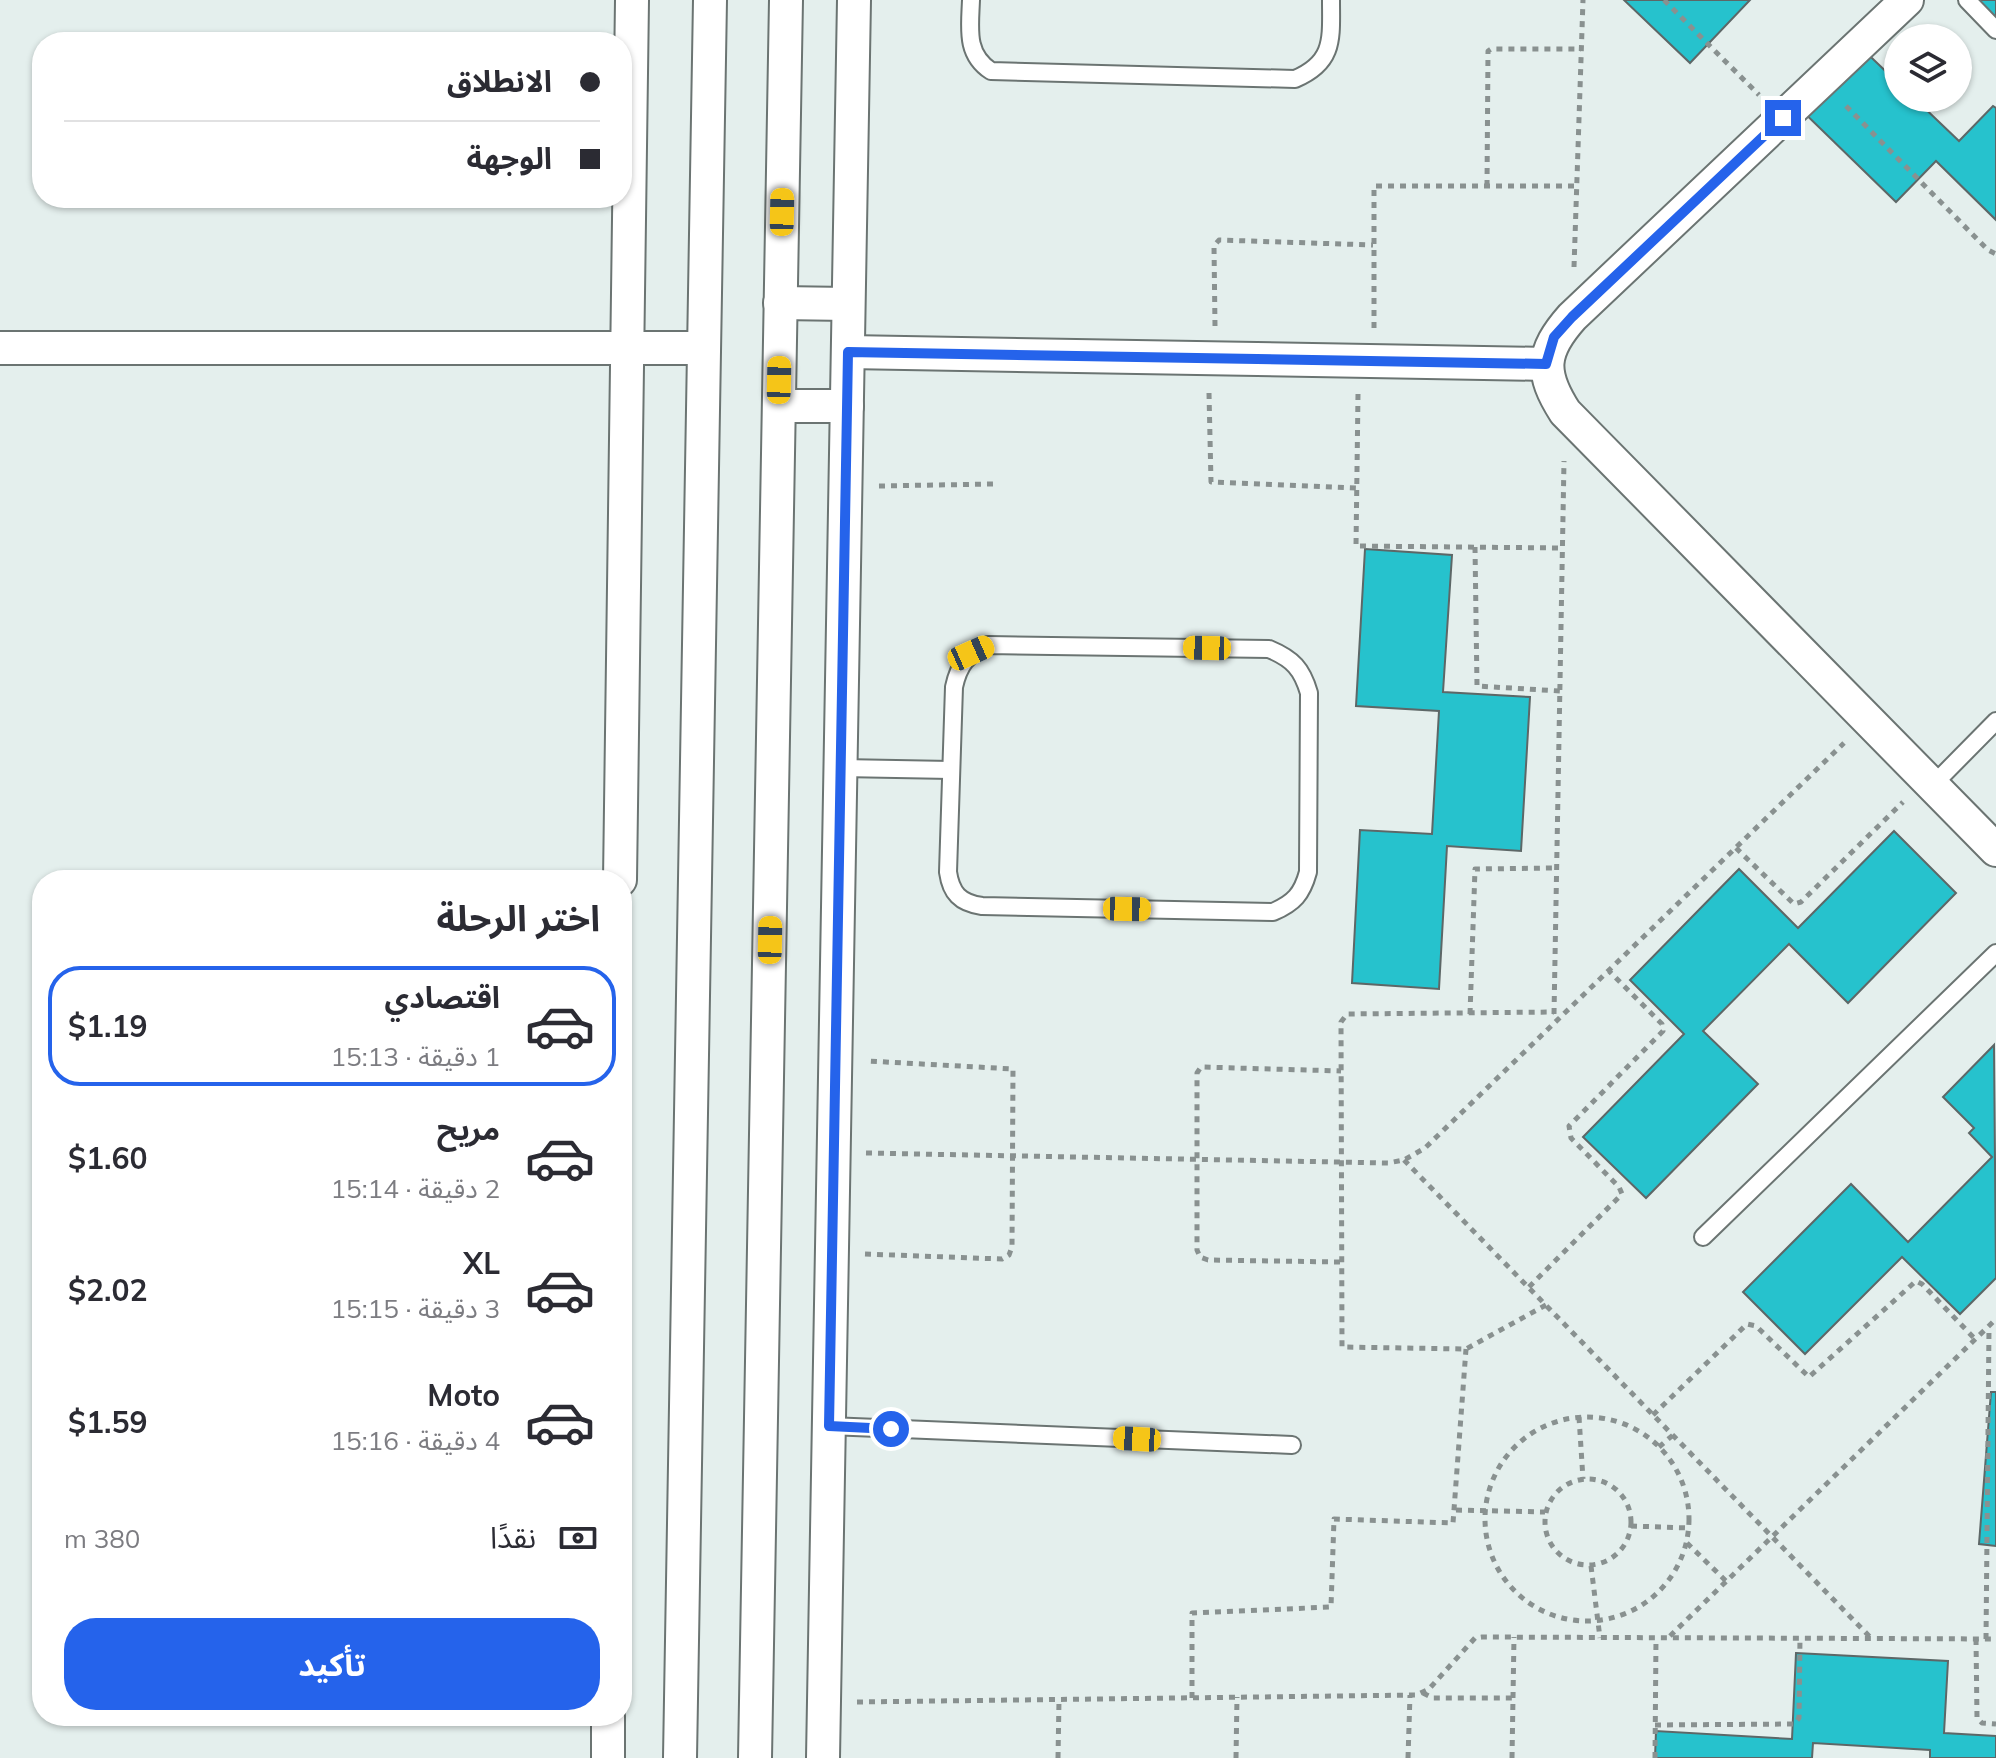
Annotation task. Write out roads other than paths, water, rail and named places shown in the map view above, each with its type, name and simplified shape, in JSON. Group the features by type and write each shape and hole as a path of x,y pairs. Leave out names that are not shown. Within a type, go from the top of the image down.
{"street":[{"path":"632,0 632,32"},
{"path":"680,1758 710,0"},
{"path":"755,1758 786,0"},
{"path":"823,1758 854,0"},
{"path":"1899,3 1783,118 1572,317 1554,337 1546,364 1549,387 1565,412 1996,850"},
{"path":"620,870 629,208"},
{"path":"780,303 848,304"},
{"path":"0,348 704,348"},
{"path":"848,352 1546,364"},
{"path":"779,406 847,406"},
{"path":"608,1726 608,1758"}],"lane":[{"path":"971,0 972,52 979,63 991,71 1295,79 1312,71 1325,57 1331,39 1331,0"},
{"path":"1967,0 1996,30"},
{"path":"988,645 1269,649 1289,657 1303,673 1309,693 1308,872 1303,890 1290,905 1273,912 968,904 957,897 950,885 951,770 954,687 958,667 971,653 988,645"},
{"path":"1929,782 1996,721"},
{"path":"841,768 951,770"},
{"path":"1703,1237 1996,953"},
{"path":"829,1426 1292,1445"}]}
